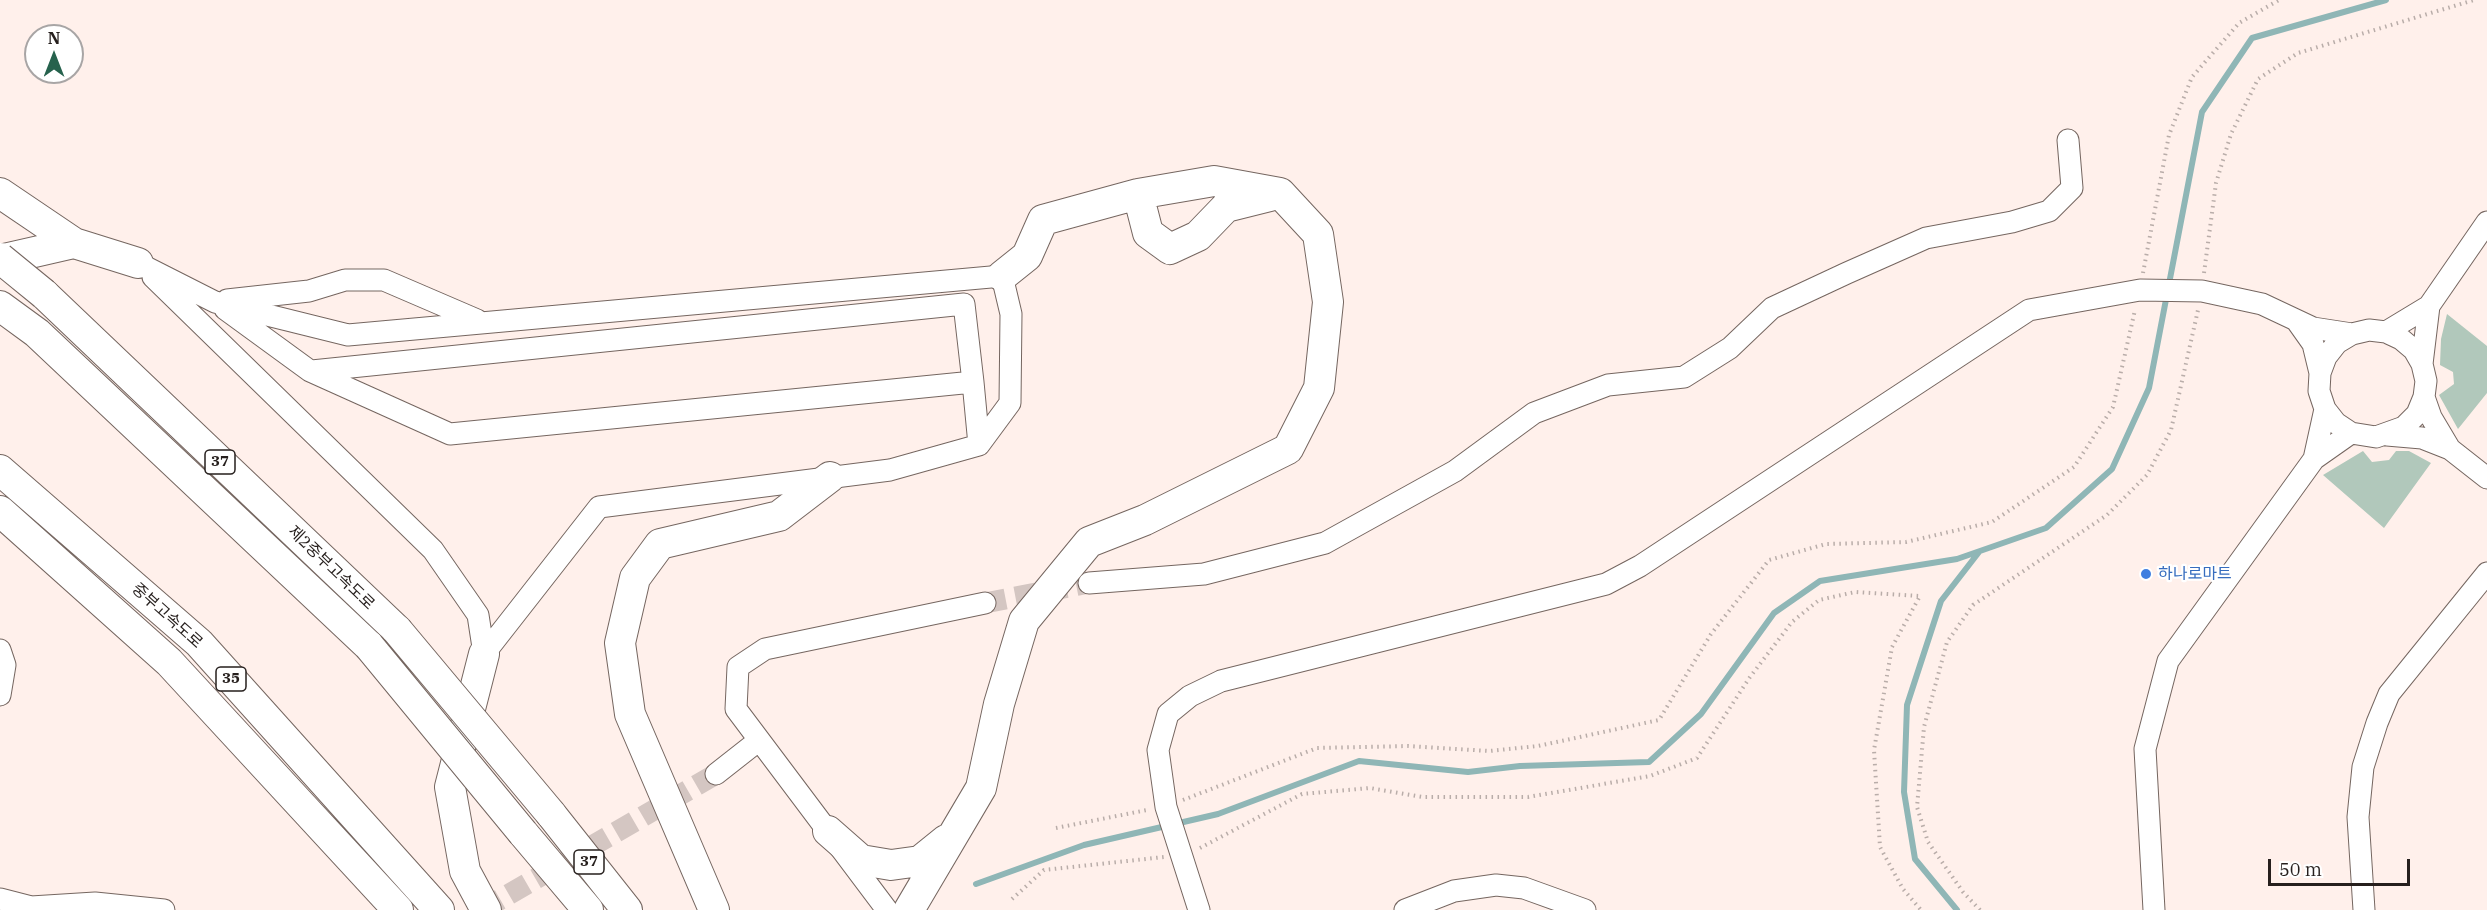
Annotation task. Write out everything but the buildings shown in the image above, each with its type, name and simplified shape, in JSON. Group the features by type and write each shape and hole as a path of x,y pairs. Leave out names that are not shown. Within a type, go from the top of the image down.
{"highway":[{"path":"909,910 981,788 999,704 1024,621 1089,542 1183,502 1288,448 1319,388 1328,302 1317,234 1281,193 1214,181 1137,194 1043,220 1027,256 1002,276"},
{"path":"0,193 74,243 138,263"},
{"path":"1137,194 1148,233 1170,249 1198,236 1226,207 1281,193"},
{"path":"0,259 74,243"},
{"name":"제2중부고속도로","path":"0,259 44,294 397,630 551,814 627,910"},
{"name":"제2중부고속도로","path":"0,306 37,333 369,646 588,910"},
{"name":"중부고속도로","path":"0,470 200,643 439,910"},
{"path":"714,910 630,714 620,643 635,578 660,544 779,516 831,477"},
{"name":"중부고속도로","path":"0,511 169,662 398,910"},
{"path":"484,654 450,787 465,871 486,910"},
{"path":"828,831 861,860 891,865 920,861 953,835"}],"street":[{"path":"1089,584 1204,574 1325,543 1455,471 1534,413 1608,385 1684,377 1730,348 1772,308 1857,269 1926,238 2012,222 2049,211 2072,188 2068,140"},
{"path":"2386,332 2430,306 2487,222"},
{"path":"138,263 215,302 310,371 450,434 973,382"},
{"path":"138,263 433,550 478,615 484,654"},
{"path":"215,302 348,335 480,321 1002,276 1011,314 1010,403 979,445 890,470 599,507 484,654"},
{"path":"215,302 309,291 345,280 384,280 480,321"},
{"path":"1199,910 1166,807 1158,750 1168,714 1190,696 1221,681 1606,584 1640,566 2029,310 2140,290 2202,291 2262,304 2313,328 2352,334"},
{"path":"310,371 964,304 979,445"},
{"path":"2422,364 2430,306"},
{"path":"2296,320 2313,344 2320,373 2319,392 2325,409 2336,423 2351,433 2364,436 2422,438 2450,448 2487,478"},
{"path":"2320,373 2326,357 2337,343 2352,334 2369,330 2386,332 2401,339 2414,350 2422,364 2426,381 2424,398 2416,414 2404,427 2387,435"},
{"path":"2424,398 2431,417 2450,448"},
{"path":"2314,459 2325,409"},
{"path":"2154,910 2145,749 2168,661 2314,459 2351,433"},
{"path":"2364,910 2358,817 2362,766 2377,723 2390,694 2487,573"},
{"path":"887,910 736,709 738,667 765,649 985,603"},
{"path":"0,650 6,665 0,695"},
{"path":"716,774 758,741"},
{"path":"1405,910 1454,891 1496,885 1524,888 1585,910"},
{"path":"0,899 31,907 95,903 164,910"}],"path":[{"path":"1056,828 1166,807 1317,748 1408,746 1489,751 1538,746 1659,720 1711,634 1769,560 1826,544 1906,542 1992,522 2074,467 2113,407 2140,290 2169,135 2192,77 2239,23 2279,0"},
{"path":"1980,910 1963,892 1928,842 1917,807 1924,727 1947,642 1973,605 2107,515 2146,475 2171,430 2202,291 2216,183 2231,134 2258,79 2298,54 2474,0"},
{"path":"1012,899 1044,870 1131,859 1182,857 1302,794 1370,788 1422,797 1528,797 1650,776 1697,758 1750,677 1785,631 1819,600 1855,592 1920,596 1892,647 1874,750 1880,846 1903,889 1921,910"}],"green space":[{"path":"2447,314 2487,346 2487,393 2458,429 2439,395 2454,384 2453,372 2440,365 2441,339"},
{"path":"2363,451 2372,462 2389,460 2396,451 2409,451 2431,463 2384,528 2323,475"}],"waterway":[{"path":"976,884 1084,845 1218,814 1359,761 1468,772 1520,766 1649,762 1701,714 1774,613 1820,581 1957,559 2046,528 2112,469 2149,388 2202,112 2252,38 2386,0"},
{"path":"1957,910 1915,859 1904,792 1907,705 1941,601 1979,552"}],"tunnel":[{"path":"985,603 1089,583"},
{"path":"482,910 716,774"}],"place":[{"name":"하나로마트","path":"2146,574"}]}
